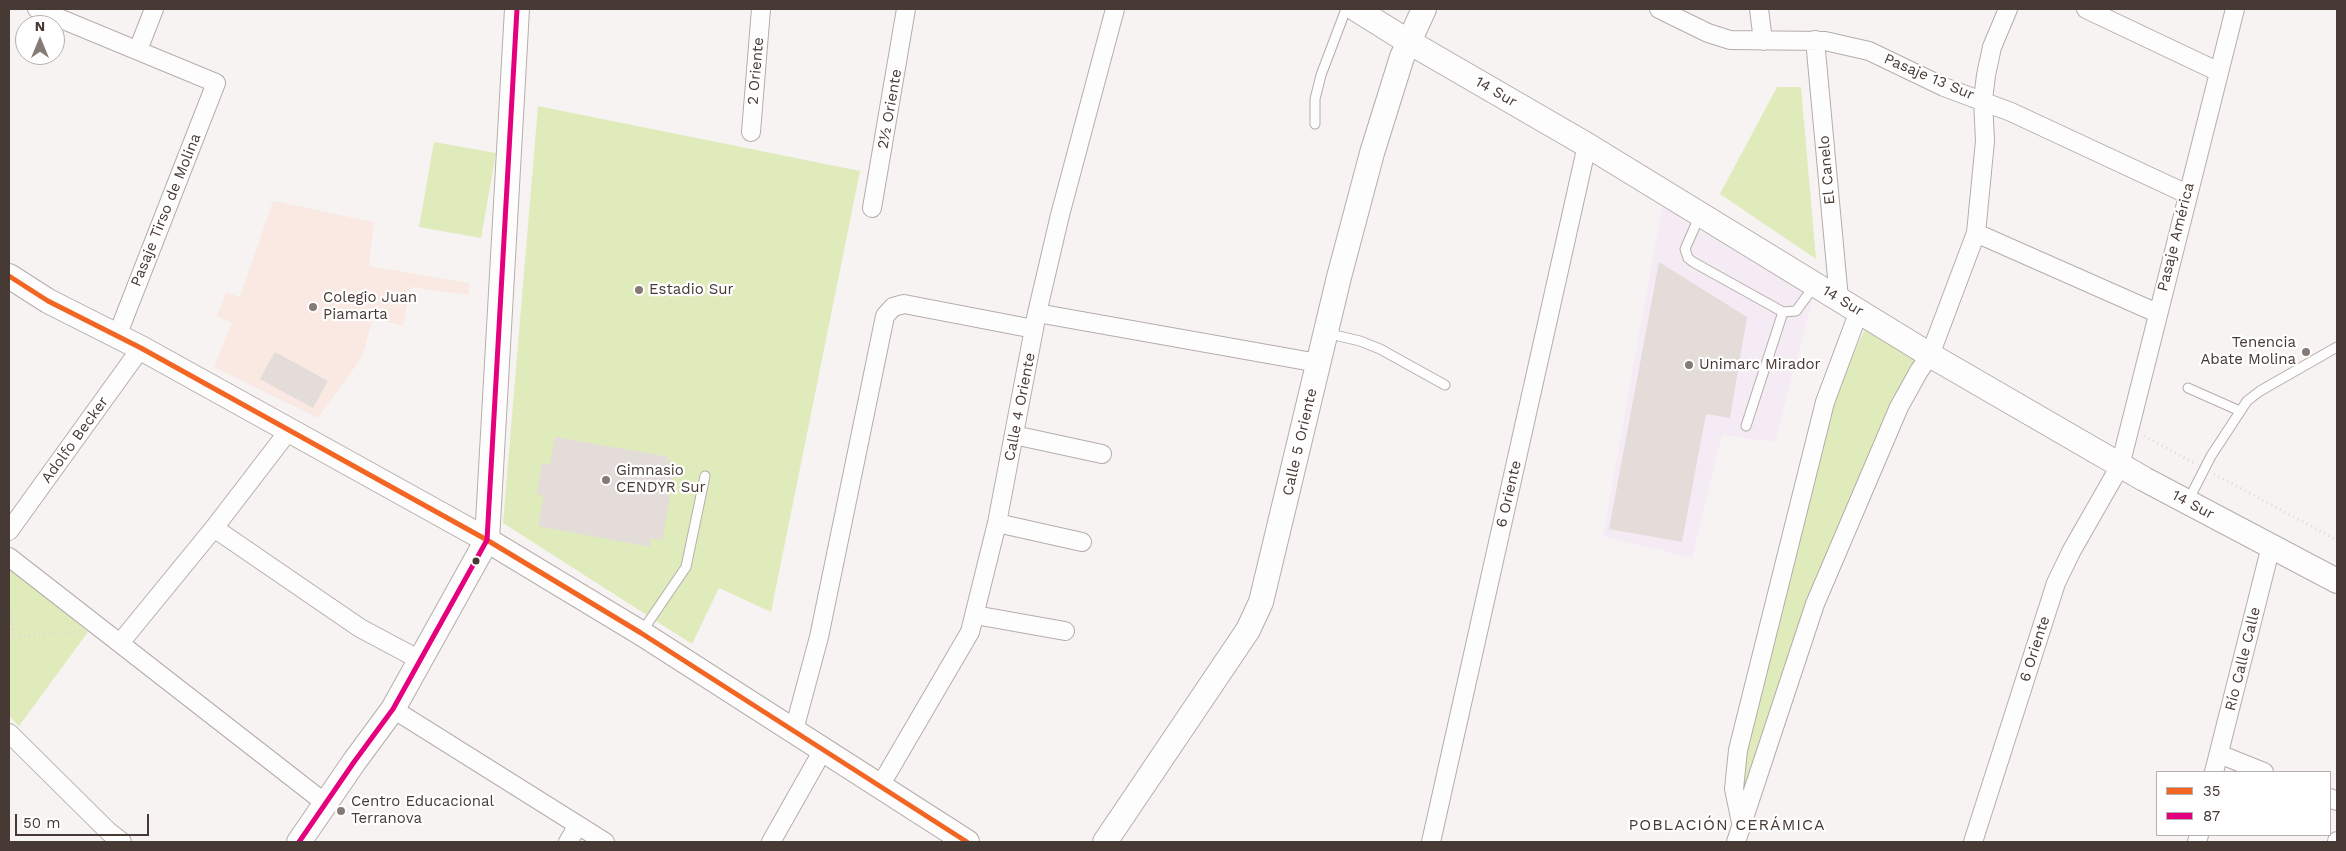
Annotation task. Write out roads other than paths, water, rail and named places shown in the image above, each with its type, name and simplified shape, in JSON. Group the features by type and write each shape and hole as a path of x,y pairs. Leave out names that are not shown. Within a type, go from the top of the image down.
{"main road":[{"path":"299,842 393,709 487,540 517,9"},
{"name":"14 Sur","path":"1356,9 1587,145 1930,355 2120,466 2337,581"},
{"name":"Calle 5 Oriente","path":"1105,842 1255,618 1264,594 1318,363 1372,152 1408,41 1424,9"},
{"path":"9,276 48,301 141,348 290,429 487,540 641,633 967,842"}],"street":[{"path":"36,9 138,50 154,9"},
{"name":"2 Oriente","path":"751,132 761,9"},
{"name":"2½ Oriente","path":"872,208 906,9"},
{"name":"Calle 4 Oriente","path":"880,786 970,632 997,523 1036,321 1060,214 1114,9"},
{"name":"Pasaje 13 Sur","path":"1659,9 1719,37 1763,41 1815,40 1840,43 1869,51 1944,87 1984,100 2187,194"},
{"path":"1759,9 1763,41"},
{"path":"1739,835 1815,604 1899,408 1930,355 1976,233 1985,141 1984,100 1986,75 1992,47 2008,9"},
{"path":"2086,9 2218,72"},
{"name":"Pasaje América","path":"2120,466 2235,9"},
{"name":"El Canelo","path":"1815,40 1849,305"},
{"name":"Pasaje Tirso de Molina","path":"116,336 216,83 138,50"},
{"name":"6 Oriente","path":"1431,842 1587,145"},
{"path":"1976,233 2157,313"},
{"path":"794,730 819,638 885,316 898,305 910,304 1036,321 1318,363"},
{"path":"1739,835 1734,788 1738,750 1849,305"},
{"name":"Adolfo Becker","path":"9,531 141,348"},
{"path":"120,643 214,528 290,429"},
{"path":"1014,435 1102,454"},
{"name":"6 Oriente","path":"1973,842 2056,583 2120,466"},
{"path":"997,523 1082,542"},
{"path":"214,528 360,628 420,660"},
{"name":"Río Calle Calle","path":"2214,771 2271,546"},
{"path":"9,557 325,803"},
{"path":"975,615 1065,631"},
{"path":"393,709 605,842"},
{"path":"9,732 108,832 122,842"},
{"path":"771,842 823,750"},
{"path":"2219,754 2262,771"},
{"path":"568,842 578,825"}],"lane":[{"path":"1315,124 1315,98 1321,75 1346,9"},
{"path":"1700,214 1686,243 1685,249 1688,258 1783,312 1796,311 1815,285"},
{"path":"1746,426 1783,312"},
{"path":"1326,333 1360,341 1380,349 1446,385"},
{"path":"2188,502 2205,469 2247,401 2260,391 2337,347"},
{"path":"2188,388 2240,411"},
{"path":"641,633 686,567 706,476"}],"place":[{"name":"Estadio Sur","path":"639,290"},
{"name":"Colegio Juan Piamarta","path":"313,307"},
{"name":"Tenencia Abate Molina","path":"2306,352"},
{"name":"Unimarc Mirador","path":"1689,365"},
{"name":"Gimnasio CENDYR Sur","path":"606,480"},
{"name":"Centro Educacional Terranova","path":"341,811"}],"district":[{"name":"POBLACIÓN CERÁMICA","path":"1727,825"}]}
